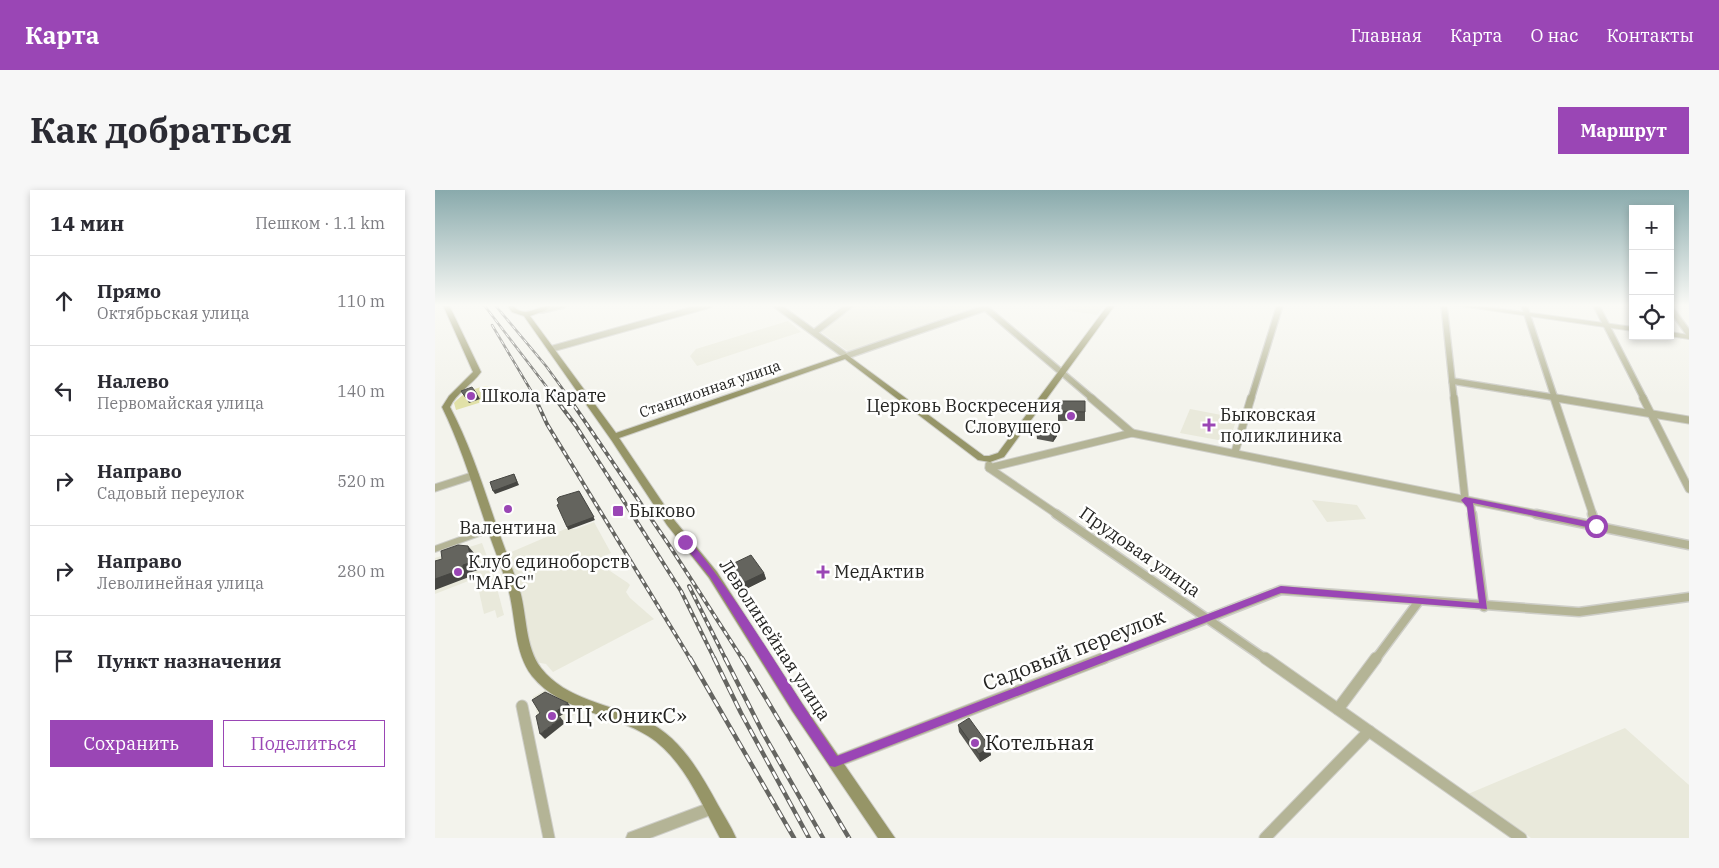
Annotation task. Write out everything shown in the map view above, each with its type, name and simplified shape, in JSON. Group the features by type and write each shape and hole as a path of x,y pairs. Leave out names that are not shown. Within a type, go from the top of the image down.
{"main road":[{"path":"460,335 477,372 471,382 449,400 446,406 475,474 517,602 525,648 535,670 542,679 561,693 654,732 661,738 680,758 729,838"},
{"name":"Леволинейная улица","path":"541,335 676,529 713,575 792,700 887,838"},
{"path":"989,464 1001,455 1089,335"},
{"name":"Станционная улица","path":"613,437 846,356"},
{"name":"Прудовая улица","path":"846,356 989,464"}],"street":[{"path":"551,349 600,335"},
{"name":"Прудовая улица","path":"819,335 846,356"},
{"name":"Станционная улица","path":"846,356 903,335"},
{"path":"1017,335 1131,433"},
{"path":"1235,452 1271,335"},
{"path":"1447,335 1465,500 1471,506 1484,606"},
{"path":"1534,335 1596,526"},
{"path":"1612,335 1689,489"},
{"path":"1452,381 1689,420"},
{"path":"989,464 1131,433 1235,452 1689,545"},
{"name":"Прудовая улица","path":"989,464 1521,838"},
{"path":"435,488 475,474"},
{"path":"435,549 493,528"},
{"name":"Садовый переулок","path":"835,762 1281,590 1579,612 1689,597"},
{"path":"1338,709 1419,601"},
{"path":"523,706 549,838"},
{"path":"1265,838 1369,731"},
{"path":"633,838 711,808"}],"shaded area":[{"path":"741,335 791,335 697,366 690,356 696,349"},
{"path":"826,335 898,335 849,352"},
{"name":"Быковская поликлиника","path":"1190,409 1237,418 1229,442 1180,433"},
{"path":"1312,500 1357,505 1366,519 1327,522"},
{"path":"594,522 611,553 595,561 628,583 630,585 626,592 630,598 654,619 553,672 546,664 535,662 509,553 565,529 576,529"},
{"path":"482,543 493,573 504,615 497,618 495,610 484,614 476,578 435,594 435,558"},
{"path":"545,690 583,708 543,739 533,697"},
{"path":"1625,728 1689,785 1689,838 1531,838 1468,794"}],"green space":[{"path":"485,386 492,387 498,397 456,410 454,403 461,397 472,390"}],"building":[{"path":"472,387 477,394 466,398 461,391"},
{"path":"1058,401 1085,401 1085,412 1058,411"},
{"path":"1041,423 1057,426 1053,432 1036,429"},
{"path":"514,474 517,482 493,491 490,482"},
{"name":"Быково","path":"579,491 594,517 567,527 557,505 559,504 557,499"},
{"path":"458,545 468,546 472,562 463,565 463,569 435,579 435,561 442,559 441,551"},
{"path":"751,555 764,573 743,583 730,565"},
{"name":"ТЦ «ОникС»","path":"545,692 568,703 549,716 561,718 540,734 536,716 540,713 532,700"},
{"path":"969,718 990,747 979,754 958,725"}],"railway":[{"path":"498,335 536,399"},
{"path":"507,335 556,399"},
{"path":"520,335 570,399"},
{"path":"535,398 547,424 691,660"},
{"path":"555,398 576,426 681,591 715,660"},
{"path":"569,398 669,545 743,660"},
{"path":"689,586 725,658"},
{"path":"690,658 794,838"},
{"path":"714,658 741,713 809,838"},
{"path":"725,658 763,733 823,838"},
{"path":"742,658 849,838"}],"place":[{"name":"Школа Карате","path":"471,396"},
{"name":"Церковь Воскресения Словущего","path":"1071,416"},
{"name":"Быковская поликлиника","path":"1209,425"},
{"name":"Валентина","path":"508,509"},
{"name":"Быково","path":"618,511"},
{"name":"Клуб единоборств \"МАРС\"","path":"458,572"},
{"name":"МедАктив","path":"823,572"},
{"name":"ТЦ «ОникС»","path":"552,716"},
{"name":"Котельная","path":"975,743"}],"route":[{"path":"685,542 713,575 731,606 835,762 1281,590 1484,606 1471,506 1465,500 1596,526"}]}
